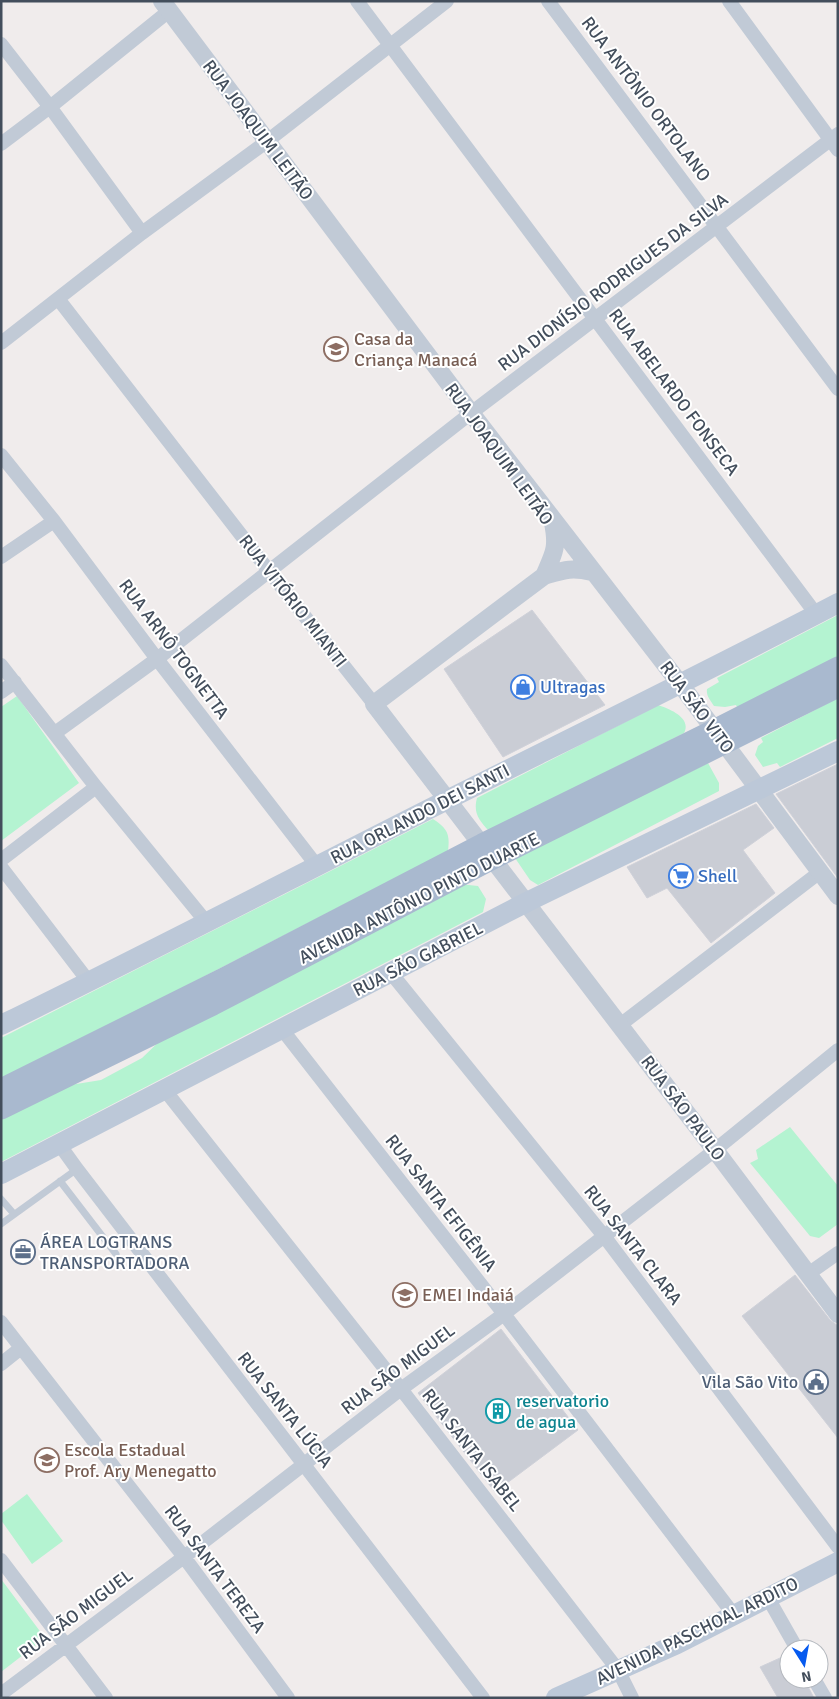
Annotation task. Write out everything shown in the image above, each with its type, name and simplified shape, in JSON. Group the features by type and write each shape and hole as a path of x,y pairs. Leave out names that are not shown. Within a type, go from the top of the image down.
{"main road":[{"name":"RUA ORLANDO DEI SANTI","path":"1,1025 680,685 838,603"},
{"name":"AVENIDA ANTÔNIO PINTO DUARTE","path":"720,737 838,667"},
{"name":"AVENIDA ANTÔNIO PINTO DUARTE","path":"1,1089 232,974 720,737 838,687"},
{"name":"RUA SÃO GABRIEL","path":"1,1174 526,902 838,751"},
{"name":"AVENIDA ANTÔNIO PINTO DUARTE","path":"1,1109 214,1004 487,851"},
{"name":"AVENIDA PASCHOAL ARDITO","path":"556,1698 677,1644 838,1562"}],"street":[{"name":"RUA ABELARDO FONSECA","path":"356,1 816,614"},
{"path":"1,344 142,233 266,142 447,1"},
{"name":"RUA ANTÔNIO ORTOLANO","path":"548,1 838,389"},
{"path":"729,1 835,142"},
{"path":"1,144 50,107 166,6"},
{"name":"RUA JOAQUIM LEITÃO","path":"166,6 266,142 553,521 557,541 553,557 544,576 374,704"},
{"path":"1,44 50,107 142,233"},
{"name":"RUA DIONÍSIO RODRIGUES DA SILVA","path":"55,733 157,658 471,413 717,226 835,142"},
{"name":"RUA VITÓRIO MIANTI","path":"59,300 526,902"},
{"name":"RUA ARNÔ TOGNETTA","path":"1,455 54,521 317,866"},
{"path":"1,557 54,521"},
{"name":"RUA SÃO VITO","path":"553,521 720,737 838,896"},
{"path":"544,576 577,568 592,572"},
{"path":"1,665 96,787 207,923"},
{"path":"1,692 15,682"},
{"path":"1,860 96,787"},
{"path":"1,868 89,982"},
{"path":"620,1025 820,872"},
{"name":"RUA SÃO PAULO","path":"526,902 838,1314"},
{"name":"RUA SANTA CLARA","path":"391,973 604,1236 838,1547"},
{"name":"RUA SANTA EFIGÊNIA","path":"281,1028 504,1314 734,1615"},
{"name":"RUA SÃO MIGUEL","path":"1,1694 184,1557 401,1389 504,1314 715,1150 838,1050"},
{"name":"RUA SANTA ISABEL","path":"164,1089 401,1389 618,1670 632,1698"},
{"name":"RUA SANTA LÚCIA","path":"59,1144 483,1698"},
{"path":"808,1274 838,1253"},
{"name":"RUA SANTA TEREZA","path":"1,1322 184,1557 288,1698"},
{"path":"1,1364 21,1348"},
{"path":"1,1560 106,1698"},
{"path":"768,1598 791,1639"}],"lane":[{"path":"1,1224 77,1169"},
{"path":"60,1181 116,1254"},
{"path":"1,1199 14,1214"}],"green space":[{"path":"838,615 838,658 738,709 736,705 714,706 708,696 707,689 719,682 717,678"},
{"path":"17,696 79,783 1,841 1,707"},
{"path":"838,698 838,738 780,767 777,763 763,767 755,755 758,746 763,742 761,738"},
{"path":"658,705 679,715 685,723 684,733 489,831 480,820 476,812 477,798"},
{"path":"708,763 719,783 719,791 538,885 530,880 515,858"},
{"path":"433,819 447,832 449,840 448,851 1,1081 1,1038"},
{"path":"459,884 478,886 486,899 483,912 1,1162 1,1117 64,1086 101,1080 142,1058 166,1035"},
{"path":"790,1127 838,1186 838,1224 819,1238 810,1236 750,1163 758,1159 756,1150"},
{"path":"27,1494 63,1541 32,1564 1,1520 1,1514"},
{"path":"1,1579 45,1638 1,1672"}],"building":[{"name":"Ultragas","path":"532,610 605,705 503,757 444,669"},
{"path":"838,764 838,878 776,794"},
{"name":"Shell","path":"756,804 774,828 743,850 775,893 711,943 667,888 647,898 627,867"},
{"name":"Vila São Vito","path":"795,1275 830,1320 838,1326 838,1438 742,1316"},
{"name":"reservatorio de agua","path":"501,1329 578,1430 495,1492 418,1393"},
{"path":"779,1658 779,1689 809,1689 814,1698 778,1698 760,1667"}],"place":[{"name":"Casa da Criança Manacá","path":"336,349"},
{"name":"Ultragas","path":"523,687"},
{"name":"Shell","path":"681,876"},
{"name":"ÁREA LOGTRANS TRANSPORTADORA","path":"23,1252"},
{"name":"EMEI Indaiá","path":"405,1295"},
{"name":"Vila São Vito","path":"816,1382"},
{"name":"reservatorio de agua","path":"498,1411"},
{"name":"Escola Estadual Prof. Ary Menegatto","path":"47,1460"}]}
